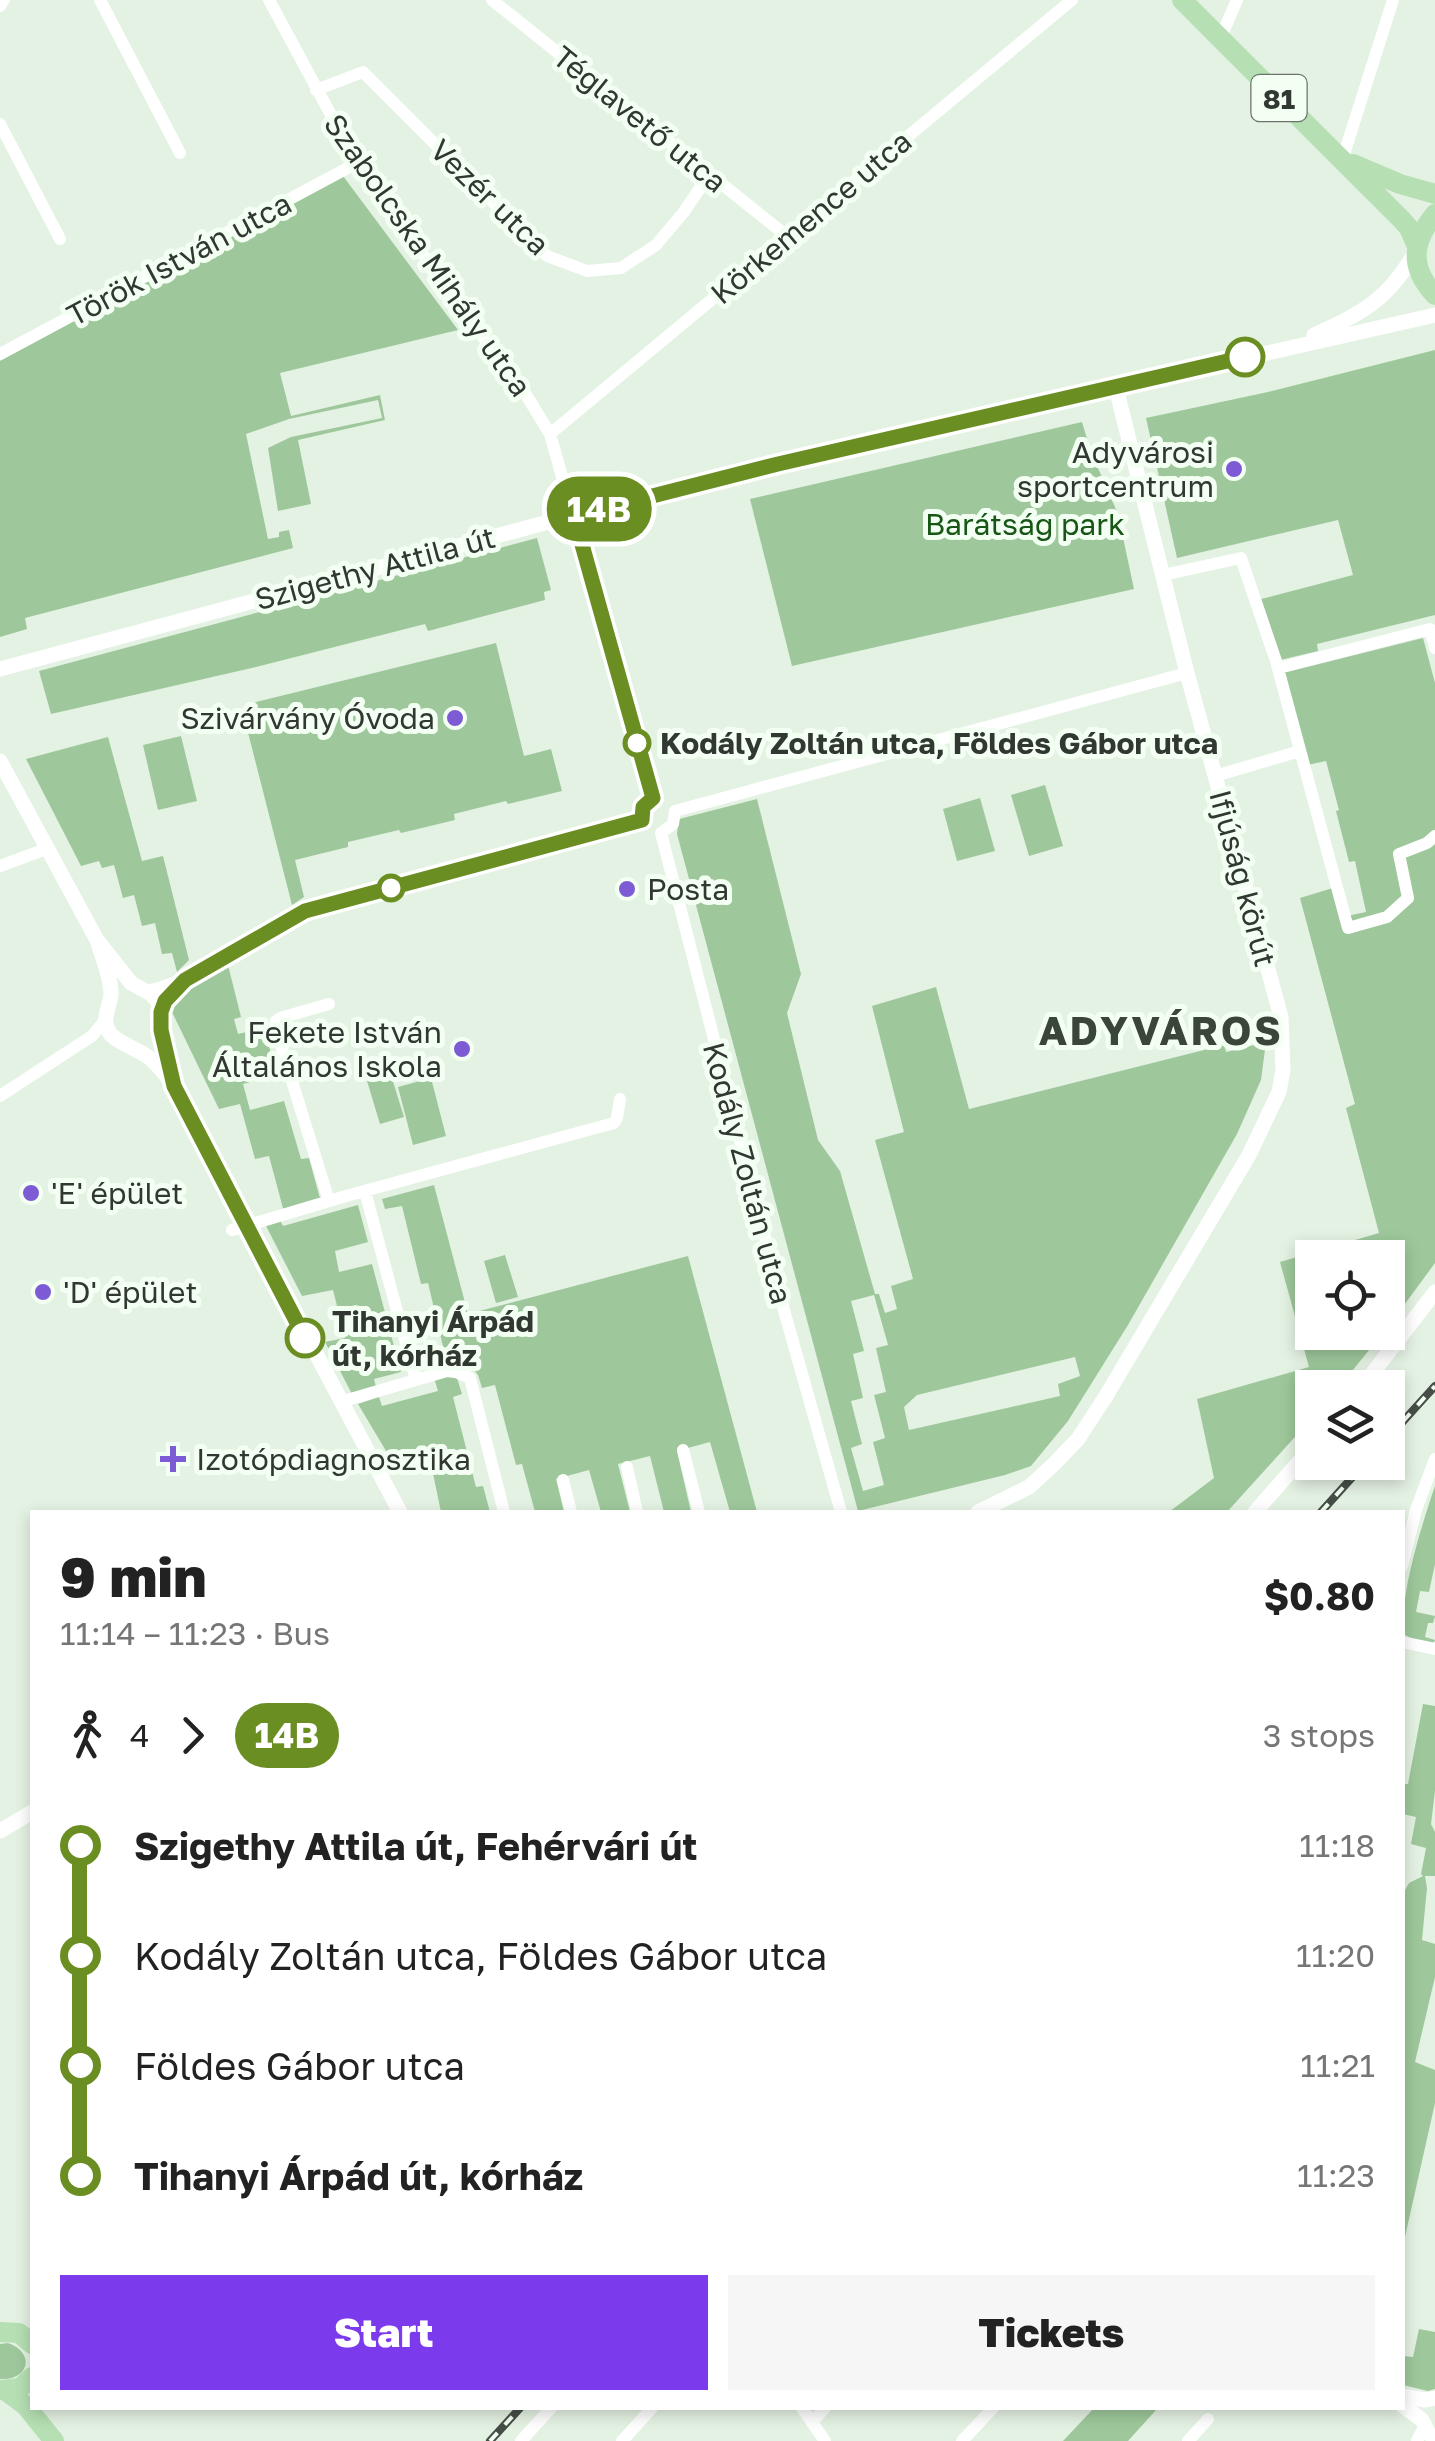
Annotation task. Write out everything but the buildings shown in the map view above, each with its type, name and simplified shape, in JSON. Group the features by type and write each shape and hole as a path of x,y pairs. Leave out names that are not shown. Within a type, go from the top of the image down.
{"main road":[{"name":"81","path":"1182,0 1409,228 1420,273 1435,295"},
{"name":"81","path":"1338,157 1400,184 1435,194"},
{"path":"1416,247 1422,230 1435,214"},
{"path":"2,2330 19,2333 30,2342"},
{"path":"2,2393 20,2388 30,2379"},
{"path":"2,2393 30,2406"},
{"path":"36,2410 54,2441"}],"street":[{"path":"100,0 180,153"},
{"name":"Szabolcska Mihály utca","path":"269,0 357,163 520,385 550,434 574,516"},
{"name":"Téglavető utca","path":"492,0 788,237"},
{"name":"Körkemence utca","path":"550,434 1072,0"},
{"path":"1220,39 1237,0"},
{"path":"1338,157 1345,151 1393,0"},
{"name":"Vezér utca","path":"316,90 362,72 547,256 588,270 620,268 656,246 708,175"},
{"path":"0,124 60,239"},
{"name":"Török István utca","path":"0,354 357,163"},
{"name":"Szigethy Attila út","path":"1278,349 1331,326 1383,296 1404,272 1416,247"},
{"name":"Szigethy Attila út","path":"0,669 778,464 1435,315"},
{"name":"Ifjúság körút","path":"982,1510 1029,1486 1078,1439 1250,1154 1279,1092 1284,1070 1280,1017 1116,388"},
{"path":"574,516 653,798"},
{"path":"1163,575 1241,558 1278,668 1348,928 1387,918 1408,898 1399,854 1435,836"},
{"path":"1278,668 1430,629 1435,648"},
{"path":"675,811 1188,673"},
{"path":"1215,776 1300,752"},
{"path":"0,761 97,940 131,983 156,998 174,1086 239,1228 399,1510"},
{"path":"653,798 666,800 675,811 674,824 660,833 646,828 642,820 643,807 653,798"},
{"path":"0,1096 92,1036 119,993 185,980 305,911 642,820"},
{"name":"Kodály Zoltán utca","path":"660,833 839,1510"},
{"path":"0,866 46,848"},
{"path":"97,940 111,990 106,1027 157,1065 174,1086"},
{"path":"68,1052 93,1040 140,1044 152,1038 165,1001 185,980"},
{"path":"329,1004 280,1018 275,1026 329,1201"},
{"path":"239,1228 614,1124 620,1100"},
{"path":"365,1191 416,1380"},
{"path":"1375,1370 1435,1292"},
{"path":"340,1402 447,1371 470,1378 503,1510"},
{"path":"683,1450 698,1510"},
{"path":"1405,1554 1435,1458"},
{"path":"1256,1510 1295,1466"},
{"path":"627,1467 638,1510"},
{"path":"563,1480 570,1510"},
{"path":"1405,1643 1435,1650"},
{"path":"0,1831 30,1813"},
{"path":"1405,2397 1435,2398"},
{"path":"1424,2431 1424,2409 1435,2398"},
{"path":"1405,2409 1424,2431"},
{"path":"521,2441 549,2410"},
{"path":"622,2441 650,2410"},
{"path":"803,2410 816,2434"},
{"path":"816,2434 824,2410"},
{"path":"962,2441 991,2410"},
{"path":"1188,2441 1208,2419"}],"green space":[{"path":"343,176 458,330 280,373 291,416 380,395 385,420 298,440 311,504 278,511 268,448 291,437 382,418 378,400 289,419 246,434 268,539 289,530 293,548 25,618 27,629 0,637 0,361"},
{"path":"1435,350 1435,615 1317,644 1318,651 1276,661 1254,601 1353,575 1338,520 1177,558 1146,418"},
{"name":"Barátság park","path":"1082,422 1118,514 1134,589 792,666 750,499"},
{"path":"537,538 551,590 544,592 545,600 428,631 425,624 51,714 39,671"},
{"path":"1423,638 1435,683 1435,1263 1405,1304 1405,1240 1355,1240 1379,1233 1346,1108 1355,1104 1300,898 1336,887 1347,916 1366,912 1355,861 1349,862 1326,761 1303,766 1279,674"},
{"path":"496,643 524,756 551,749 562,791 454,814 455,820 348,842 348,847 295,860 304,897 292,905 242,709 252,703"},
{"path":"181,736 197,801 158,810 143,745"},
{"path":"108,737 142,861 163,856 189,960 177,972 172,953 162,954 155,923 142,926 134,895 123,898 114,865 102,868 99,861 81,866 26,759"},
{"path":"1045,785 1063,846 1029,856 1011,795"},
{"path":"980,798 995,851 957,861 943,809"},
{"path":"757,799 801,974 787,1013 818,1140 840,1171 875,1294 879,1294 885,1313 897,1309 891,1286 913,1279 875,1140 904,1132 872,1006 936,987 969,1109 1224,1045 1226,1052 1266,1042 1261,1080 1237,1134 1128,1325 1068,1421 1031,1466 858,1510 677,834 679,819","holes":["874,1295 888,1345 876,1348 886,1392 874,1395 885,1438 873,1442 884,1485 863,1491 851,1448 862,1444 851,1401 863,1398 853,1354 864,1351 851,1301","1075,1357 1080,1376 1058,1384 1060,1396 909,1430 904,1407 917,1395"]},
{"path":"228,965 241,1017 234,1019 238,1034 264,1028 277,1075 243,1084 250,1110 284,1101 301,1159 309,1158 321,1202 284,1212 269,1156 255,1159 240,1104 219,1109 172,1012 187,988"},
{"path":"391,1075 404,1117 380,1124 367,1081"},
{"path":"431,1078 446,1136 413,1145 398,1087"},
{"path":"434,1185 468,1314 688,1256 756,1510 729,1510 710,1442 677,1451 691,1510 664,1510 650,1456 618,1464 630,1510 600,1510 589,1470 556,1479 564,1510 534,1510 522,1464 516,1465 495,1385 482,1388 467,1361 446,1359 428,1283 421,1284 402,1206 385,1209 382,1199"},
{"path":"358,1205 368,1242 335,1251 339,1272 372,1264 401,1372 374,1379 376,1387 352,1394 325,1342 345,1338 333,1290 302,1296 265,1224 280,1220 283,1226"},
{"path":"505,1255 518,1297 496,1303 484,1261"},
{"path":"1295,1258 1295,1316 1280,1262"},
{"path":"1304,1350 1369,1350 1353,1370 1298,1370 1309,1367"},
{"path":"1295,1371 1295,1437 1229,1510 1172,1510 1214,1478 1197,1399"},
{"path":"434,1378 457,1378 462,1394 453,1397 476,1487 483,1486 489,1510 441,1510 431,1464 398,1471 358,1404 379,1397 382,1406 438,1391"},
{"path":"1435,1486 1435,1564 1429,1592 1420,1591 1416,1612 1435,1616 1433,1623 1428,1623 1425,1637 1435,1640 1433,1644 1405,1635 1405,1603"},
{"path":"1423,1704 1435,1706 1431,1824 1435,1832 1435,1876 1425,1876 1422,1940 1435,1944 1435,1977 1415,2062 1435,2070 1435,2103 1405,2237 1405,1890 1409,1883 1423,1876 1426,1848 1411,1844 1416,1817 1405,1814"},
{"path":"1419,2329 1435,2332 1435,2389 1405,2385 1405,2356 1413,2357"},
{"path":"8,2343 23,2353 25,2366 17,2376 0,2379 0,2344"},
{"path":"1092,2410 1156,2410 1128,2441 1063,2441"}],"railway":[{"path":"1405,1419 1435,1386"},
{"path":"1323,1510 1350,1480"},
{"path":"490,2441 518,2410"}],"bus line":[{"name":"14B","path":"305,1338 174,1086 161,1030 162,1005 185,980 305,911 642,820 643,807 653,798 574,516 778,464 1245,357"}],"place":[{"name":"Adyvárosi sportcentrum","path":"1234,469"},
{"name":"Szivárvány Óvoda","path":"455,718"},
{"name":"Kodály Zoltán utca, Földes Gábor utca","path":"637,743"},
{"name":"Posta","path":"627,889"},
{"name":"Fekete István Általános Iskola","path":"462,1049"},
{"name":"'E' épület","path":"31,1193"},
{"name":"'D' épület","path":"43,1292"},
{"name":"Tihanyi Árpád út, kórház","path":"305,1338"},
{"name":"Izotópdiagnosztika","path":"173,1459"}],"district":[{"name":"ADYVÁROS","path":"1161,1030"}]}
